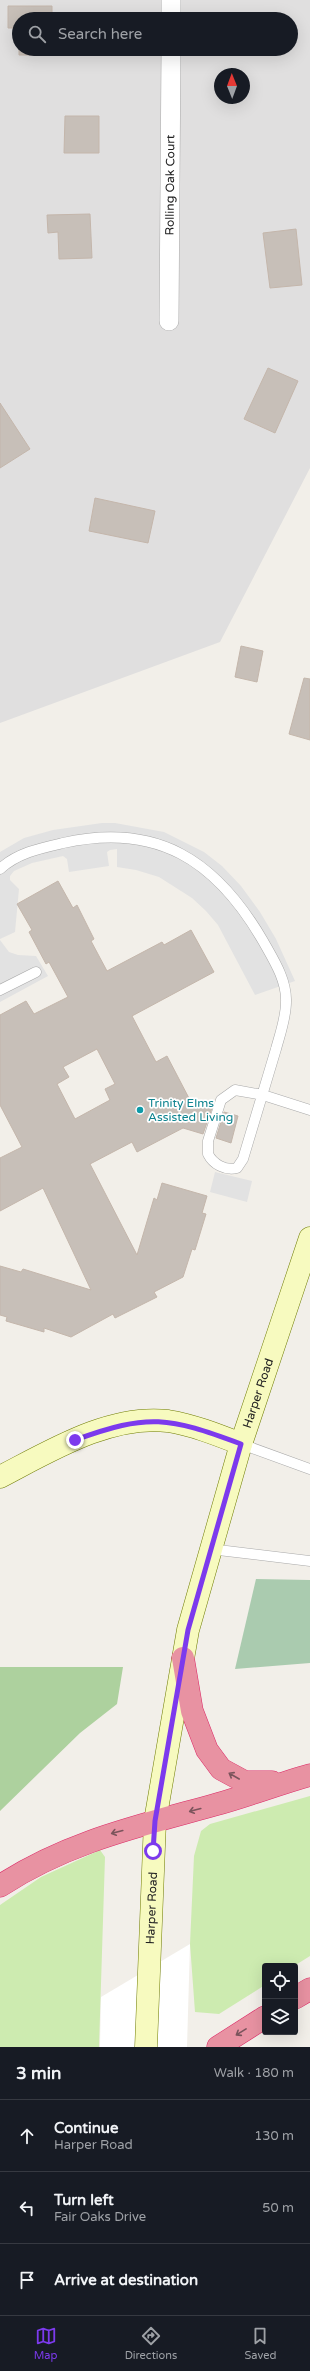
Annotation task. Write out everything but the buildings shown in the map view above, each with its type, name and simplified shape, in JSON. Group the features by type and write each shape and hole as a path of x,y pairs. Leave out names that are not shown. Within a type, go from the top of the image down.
{"highway":[{"path":"183,1658 192,1711 207,1750 221,1769 245,1782 286,1782"},
{"path":"0,1886 23,1871 57,1854 105,1835 253,1794 310,1775"},
{"path":"298,1996 310,1989"},
{"path":"218,2047 262,2019"}],"main road":[{"name":"Harper Road","path":"146,2047 155,1821 188,1630 241,1444 310,1238"},
{"path":"0,1477 75,1440 132,1422 153,1420 185,1424 241,1444"}],"street":[{"path":"171,0 171,12"},
{"name":"Rolling Oak Court","path":"169,321 171,56"}],"lane":[{"path":"0,869 25,854 42,848 92,838 122,836 136,838 165,846 180,853 209,873 229,892 251,921 278,969 284,987 286,1001 284,1016 263,1095 243,1159 237,1168 230,1170 216,1164 211,1159 207,1148 221,1100 235,1090 263,1095 310,1110"},
{"path":"0,990 36,972"},
{"path":"241,1444 310,1469"},
{"path":"210,1549 310,1562"}],"shaded area":[{"path":"0,0 310,0 310,468 220,642 0,723"},
{"path":"102,823 115,823 164,832 204,852 222,866 241,886 260,912 276,939 295,981 255,995 218,925 206,911 192,898 159,877 136,870 117,867 117,849 107,852 109,866 69,872 67,859 63,856 32,863 14,871 10,876 10,880 19,889 15,932 0,939 0,852 24,838 53,830"},
{"path":"0,940 9,952 18,955 36,956 48,976 0,1002"},
{"path":"215,1172 252,1181 247,1202 210,1192"}],"green space":[{"path":"256,1579 310,1580 310,1663 235,1669"},
{"path":"0,1667 123,1667 117,1704 80,1733 0,1811"},
{"path":"310,1796 310,1956 298,1964 262,1963 262,1987 219,2014 195,2012 190,1944 194,1856 201,1831 210,1824"},
{"path":"100,1850 105,1857 99,2047 0,2047 0,1905 41,1877"}],"pier":[{"path":"190,1944 187,2047 100,2047 101,1997"}],"place":[{"name":"Trinity Elms Assisted Living","path":"140,1110"}],"route":[{"path":"75,1440 111,1427 132,1422 153,1420 185,1424 241,1444 188,1630 155,1821 153,1851"}]}
